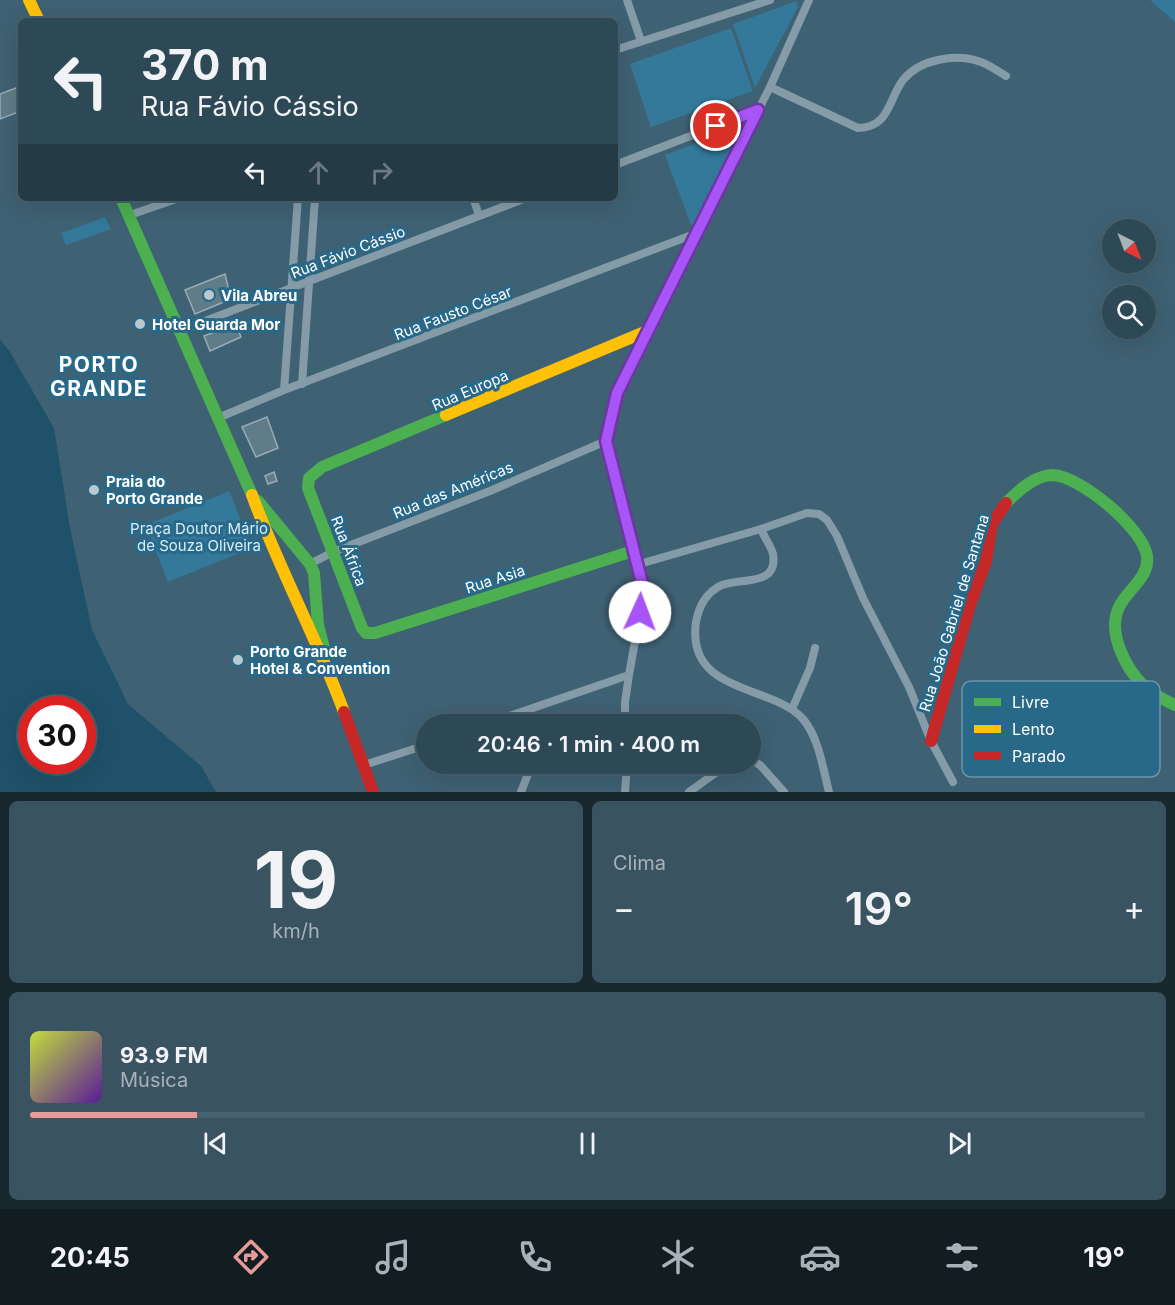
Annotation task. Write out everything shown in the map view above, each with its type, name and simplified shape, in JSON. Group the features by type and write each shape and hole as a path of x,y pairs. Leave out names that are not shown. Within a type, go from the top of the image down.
{"street":[{"path":"29,0 38,18"},
{"path":"627,0 641,41"},
{"path":"618,49 770,0"},
{"path":"626,714 629,675 644,591 606,441 617,393 770,87 809,0"},
{"path":"770,87 858,128 871,128 883,118 903,81 914,70 929,62 951,58 968,59 981,62 1006,76"},
{"path":"618,164 758,110"},
{"path":"123,201 332,681 373,792"},
{"path":"130,215 170,201"},
{"path":"284,390 298,201"},
{"path":"302,384 315,201"},
{"path":"474,201 479,215"},
{"name":"Rua Fávio Cássio","path":"179,331 518,201"},
{"name":"Rua Fausto César","path":"218,418 284,390 697,233"},
{"name":"Rua Europa","path":"307,480 310,474 322,467 647,331"},
{"name":"Rua das Américas","path":"310,564 333,552 490,491 606,441"},
{"name":"Rua João Gabriel de Santana","path":"932,741 971,603 988,556 989,537 995,518 1007,502 1026,485 1050,475 1069,479 1085,489 1136,533 1145,549 1148,564 1119,605 1114,619 1116,634 1127,661 1139,681"},
{"name":"Rua África","path":"307,480 308,488 362,628 366,633"},
{"path":"251,493 310,564 318,625 332,681"},
{"path":"636,565 761,529 807,513 819,514 827,520 837,536 863,598 909,687 932,741 953,782"},
{"path":"761,529 773,553 769,573 754,581 740,581 720,586 711,593 699,608 696,643 701,657 710,670 728,681 792,710 804,720 811,732 829,792"},
{"name":"Rua Asia","path":"366,633 375,633 633,551"},
{"path":"283,569 293,560 310,564"},
{"path":"289,583 303,582 310,564"},
{"path":"792,710 810,669 815,648"},
{"path":"515,714 629,675"},
{"name":"Rua João Gabriel de Santana","path":"1160,697 1175,705"},
{"path":"364,765 416,748"},
{"path":"761,766 784,792"},
{"path":"521,792 528,774"},
{"path":"625,792 626,774"},
{"path":"689,792 714,774"}],"green space":[{"path":"1150,0 1175,0 1175,22"},
{"path":"796,1 798,7 755,88 733,24"},
{"path":"731,28 753,91 651,127 630,64"},
{"path":"739,127 741,135 695,224 691,225 665,155"},
{"path":"105,217 111,229 66,245 61,233"},
{"name":"Praça Doutor Mário de Souza Oliveira","path":"229,491 252,548 168,582 146,525"}],"shaded area":[{"path":"0,339 10,352 54,428 70,528 92,630 128,704 201,766 216,792 0,792"}],"building":[{"path":"18,87 18,112 0,119 0,94"},
{"name":"Vila Abreu","path":"225,274 231,299 195,314 185,290"},
{"path":"236,324 241,337 210,351 204,336"},
{"path":"267,417 278,448 256,457 242,427"},
{"path":"274,472 277,481 268,484 265,476"}],"traffic: fast":[{"path":"122,201 252,495"},
{"path":"446,415 322,467 309,478 308,488 362,628 366,633 375,633 633,551"},
{"path":"1006,503 1033,481 1053,475 1079,484 1094,494 1123,518 1134,532 1143,545 1147,564 1142,577 1119,607 1115,627 1125,660 1140,681"},
{"path":"258,501 310,564 314,573 318,625 324,648"},
{"path":"1160,697 1175,705"}],"traffic: slow":[{"path":"29,0 38,18"},
{"path":"446,415 647,331"},
{"path":"252,495 344,712"}],"traffic: jam":[{"path":"931,741 970,605 986,561 992,524 1006,503"},
{"path":"344,712 373,792"}],"place":[{"name":"Vila Abreu","path":"209,295"},
{"name":"Hotel Guarda Mor","path":"140,324"},
{"name":"Praia do Porto Grande","path":"94,490"},
{"name":"Porto Grande Hotel & Convention","path":"238,660"}],"district":[{"name":"PORTO GRANDE","path":"99,376"}],"route":[{"path":"640,612 644,591 606,441 617,393 758,110 716,126"}]}
